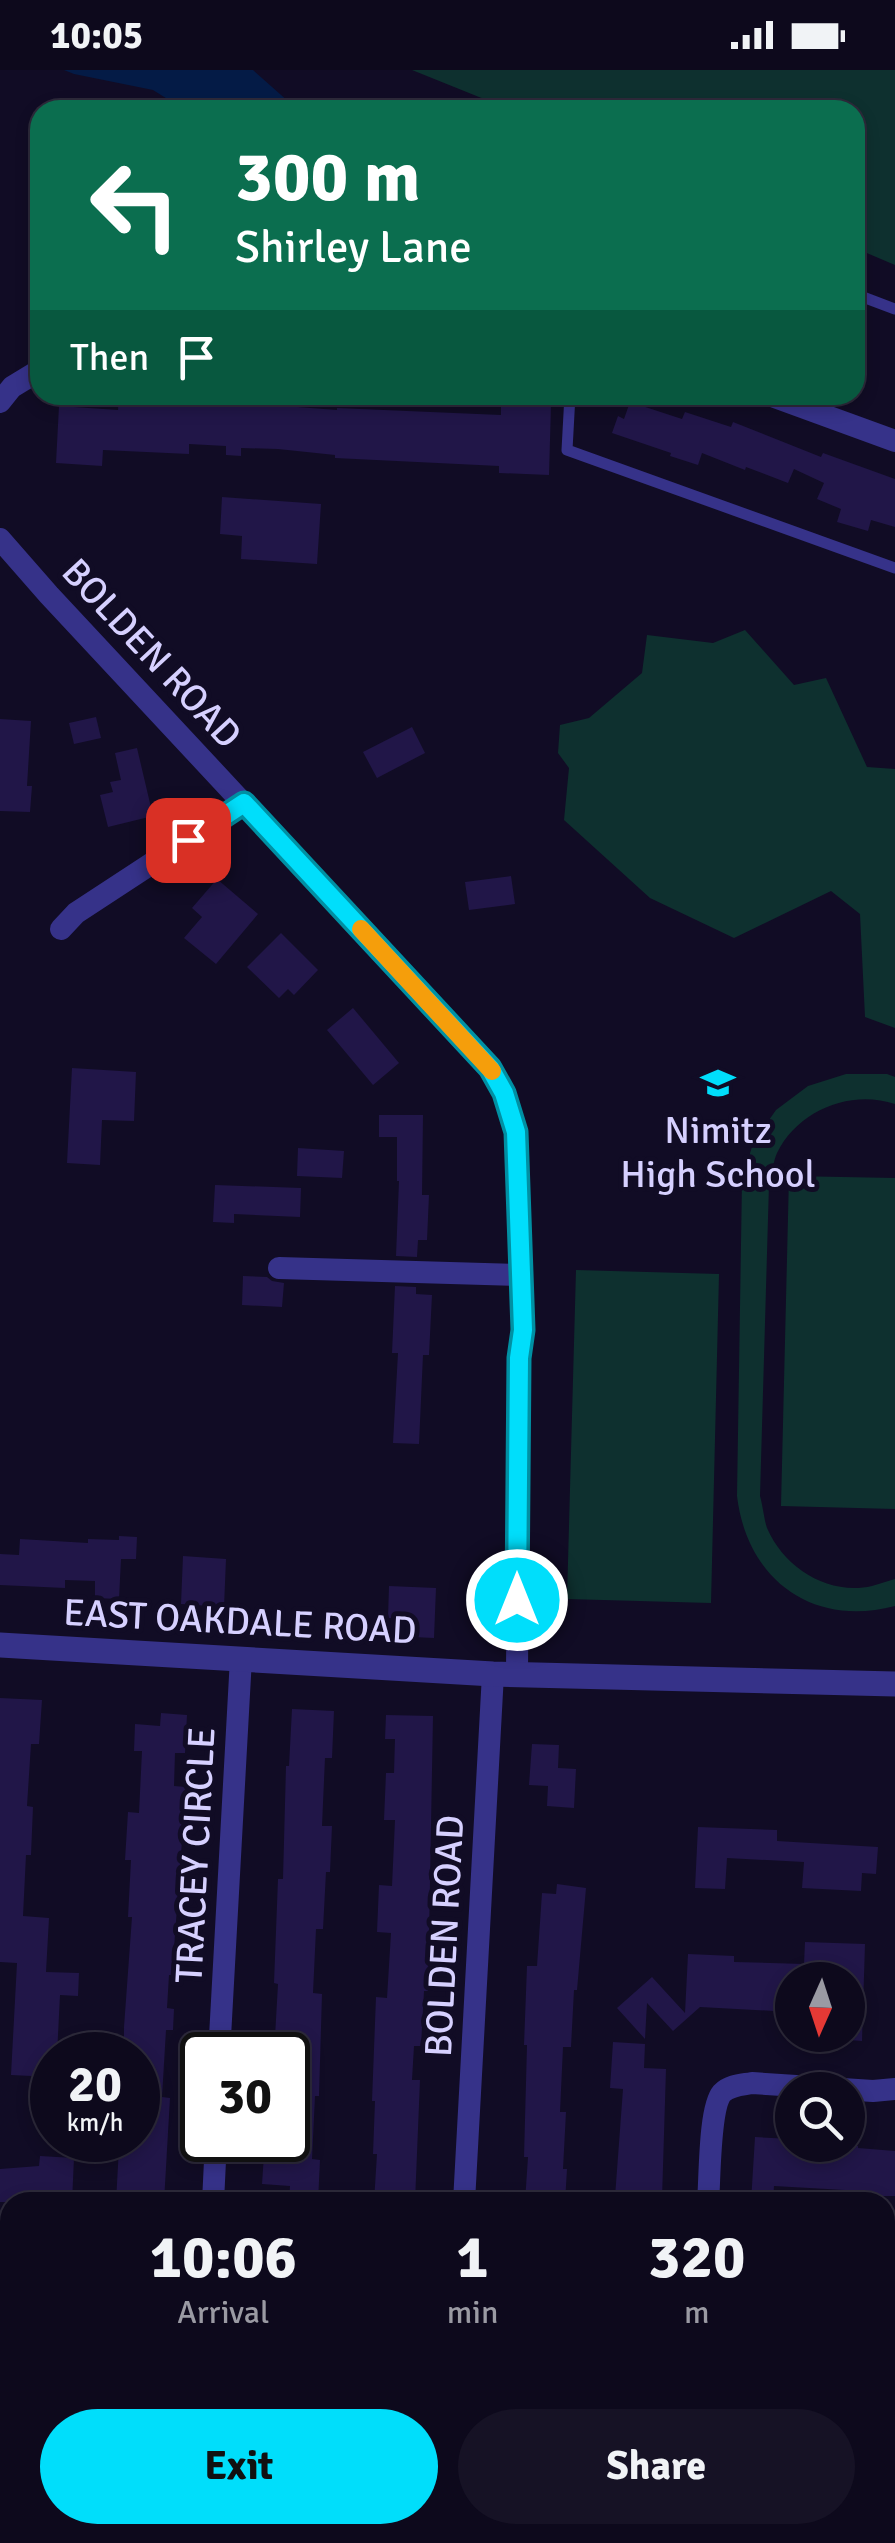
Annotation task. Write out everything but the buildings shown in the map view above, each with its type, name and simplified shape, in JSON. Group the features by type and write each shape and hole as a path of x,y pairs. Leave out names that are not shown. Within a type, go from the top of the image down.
{"street":[{"path":"0,402 30,376"},
{"path":"796,405 895,441"},
{"name":"BOLDEN ROAD","path":"0,539 490,1068 504,1093 516,1132 523,1330 505,1674 465,2192"},
{"path":"61,929 76,913 244,803"},
{"path":"279,1268 522,1276"},
{"name":"EAST OAKDALE ROAD","path":"0,1644 505,1674 895,1684"},
{"name":"TRACEY CIRCLE","path":"221,2032 242,1658"},
{"path":"709,2192 714,2110 721,2094 732,2086 895,2089"},
{"path":"213,2192 215,2162"}],"lane":[{"path":"865,298 895,308"},
{"path":"569,405 567,450 895,568"}],"green space":[{"path":"412,70 895,70 895,265 865,252 865,100 486,100"},
{"path":"745,630 794,685 826,678 867,767 895,769 895,1028 865,1017 860,914 831,891 734,938 650,898 564,820 569,768 558,753 560,725 589,718 642,673 647,635 713,643"},
{"path":"846,1074 895,1077 895,1104 861,1099 827,1107 798,1125 776,1157 769,1184 760,1496 767,1528 775,1542 796,1567 810,1576 824,1583 856,1588 895,1579 895,1606 865,1611 837,1610 812,1603 789,1591 770,1574 754,1552 743,1526 737,1496 742,1181 753,1143 776,1110 808,1086"},
{"path":"789,1176 895,1178 895,1509 781,1506"},
{"path":"576,1270 719,1274 711,1603 567,1599"}],"water":[{"path":"64,70 253,70 287,100 169,100 153,90"}],"slow traffic":[{"path":"361,929 492,1071"}],"place":[{"name":"Nimitz High School","path":"718,1083"}],"route":[{"path":"188,840 244,803 490,1068 504,1093 516,1132 522,1276 517,1600"}]}
